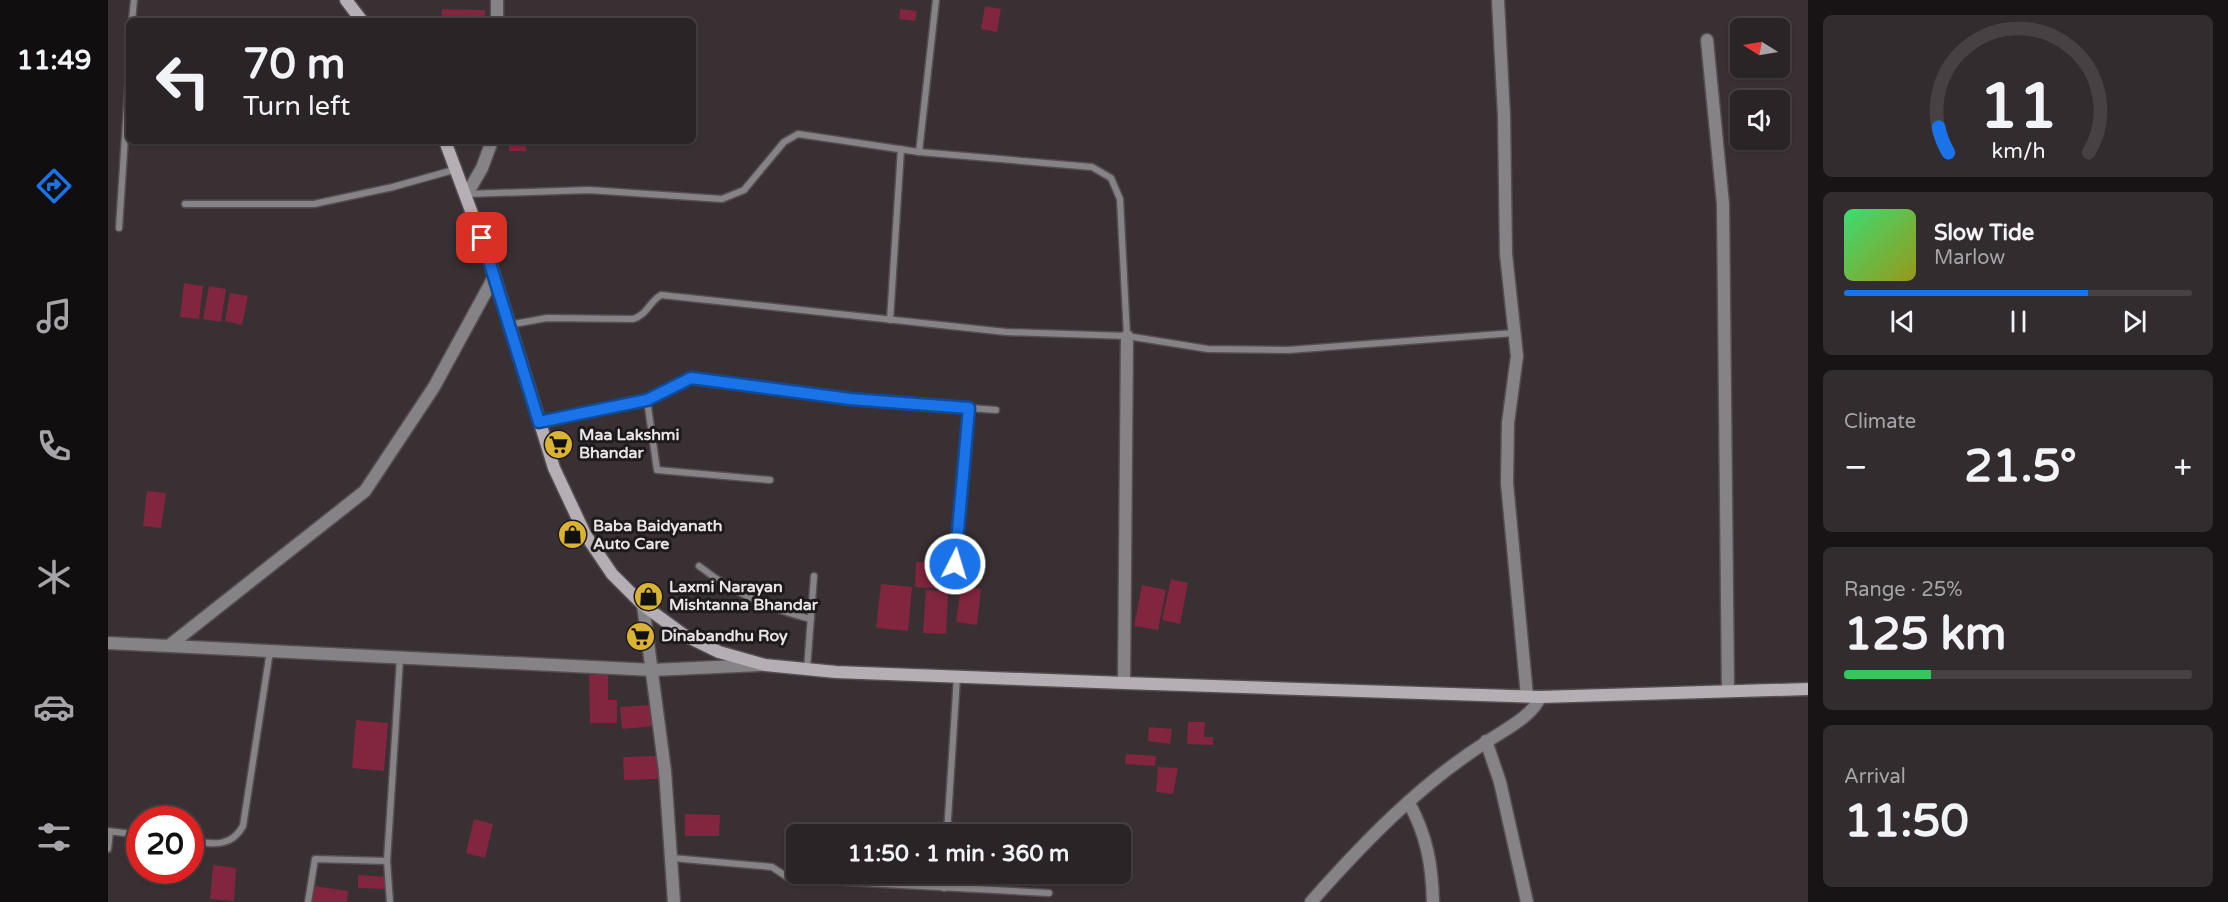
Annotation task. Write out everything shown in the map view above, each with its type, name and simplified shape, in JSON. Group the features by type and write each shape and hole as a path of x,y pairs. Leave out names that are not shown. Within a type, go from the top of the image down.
{"main road":[{"path":"346,0 360,18"},
{"path":"446,144 467,194 554,468 585,534 612,574 643,605 684,635 719,652 765,665 807,669 957,677 1534,697 1808,689"}],"street":[{"path":"497,0 497,18"},
{"path":"1311,902 1347,860 1409,803 1441,774 1527,712 1534,697 1507,483 1509,415 1517,356 1506,254 1504,116 1498,0"},
{"path":"1707,40 1723,204 1728,691"},
{"path":"467,194 482,168 491,144"},
{"path":"170,645 365,491 440,378 494,277"},
{"path":"1124,683 1127,336"},
{"path":"643,605 665,771 674,902"},
{"path":"108,644 170,645 400,659 652,670 765,665"},
{"path":"1486,741 1500,782 1527,902"},
{"path":"1409,803 1419,821 1429,850 1433,902"}],"lane":[{"path":"132,18 134,0"},
{"path":"919,152 936,0"},
{"path":"119,228 126,121"},
{"path":"467,194 589,190 722,199 744,190 784,142 798,134 919,152 1084,166 1105,173 1115,184 1120,199 1127,336"},
{"path":"890,320 901,149"},
{"path":"185,204 314,204 393,188 458,169"},
{"path":"508,325 547,318 633,319 640,317 654,299 661,295 1006,333 1127,336 1208,349 1288,350 1514,333"},
{"path":"539,422 647,400 691,378 850,399 996,410"},
{"path":"647,400 657,470 770,480"},
{"path":"953,586 969,408"},
{"path":"699,566 745,596 777,610 811,619"},
{"path":"807,669 814,576"},
{"path":"204,842 223,843 235,837 243,826 270,651"},
{"path":"390,902 387,861 400,659"},
{"path":"948,824 957,677"},
{"path":"108,849 109,831 126,833"},
{"path":"671,858 772,867 790,879 1049,893"},
{"path":"308,902 315,859 387,861"},
{"path":"944,884 944,888"}],"building":[{"path":"985,6 1001,9 997,32 981,29"},
{"path":"442,9 485,10 485,18 442,18"},
{"path":"900,9 917,11 915,21 899,19"},
{"path":"509,144 526,144 526,151 509,151"},
{"path":"184,283 203,286 199,319 180,317"},
{"path":"209,286 226,289 221,322 203,319"},
{"path":"230,293 248,296 242,325 225,321"},
{"path":"147,491 166,493 161,528 143,526"},
{"path":"916,562 950,564 948,589 915,587"},
{"path":"1171,579 1188,583 1180,624 1162,620"},
{"path":"881,584 912,587 908,631 876,628"},
{"path":"1142,585 1166,590 1158,630 1134,626"},
{"path":"961,587 981,589 977,625 956,622"},
{"path":"926,590 948,592 946,634 923,633"},
{"path":"608,674 608,700 617,700 617,723 590,723 589,675"},
{"path":"652,705 654,726 622,729 620,707"},
{"path":"356,720 388,723 384,771 352,768"},
{"path":"1188,722 1205,722 1204,737 1213,737 1213,745 1187,744"},
{"path":"1149,727 1172,729 1170,744 1148,741"},
{"path":"1126,754 1156,756 1155,766 1125,764"},
{"path":"658,756 659,779 624,780 623,757"},
{"path":"1158,767 1178,768 1173,794 1156,792"},
{"path":"685,814 720,815 719,836 685,836"},
{"path":"474,819 493,824 485,858 466,853"},
{"path":"213,865 236,868 234,901 210,899"},
{"path":"358,875 385,877 385,889 358,888"},
{"path":"314,886 348,891 347,902 312,902"}],"place":[{"name":"Maa Lakshmi Bhandar","path":"558,444"},
{"name":"Baba Baidyanath Auto Care","path":"572,535"},
{"name":"Laxmi Narayan Mishtanna Bhandar","path":"648,596"},
{"name":"Dinabandhu Roy","path":"640,636"}],"route":[{"path":"482,238 539,422 647,400 691,378 850,399 969,408 955,564"}]}
